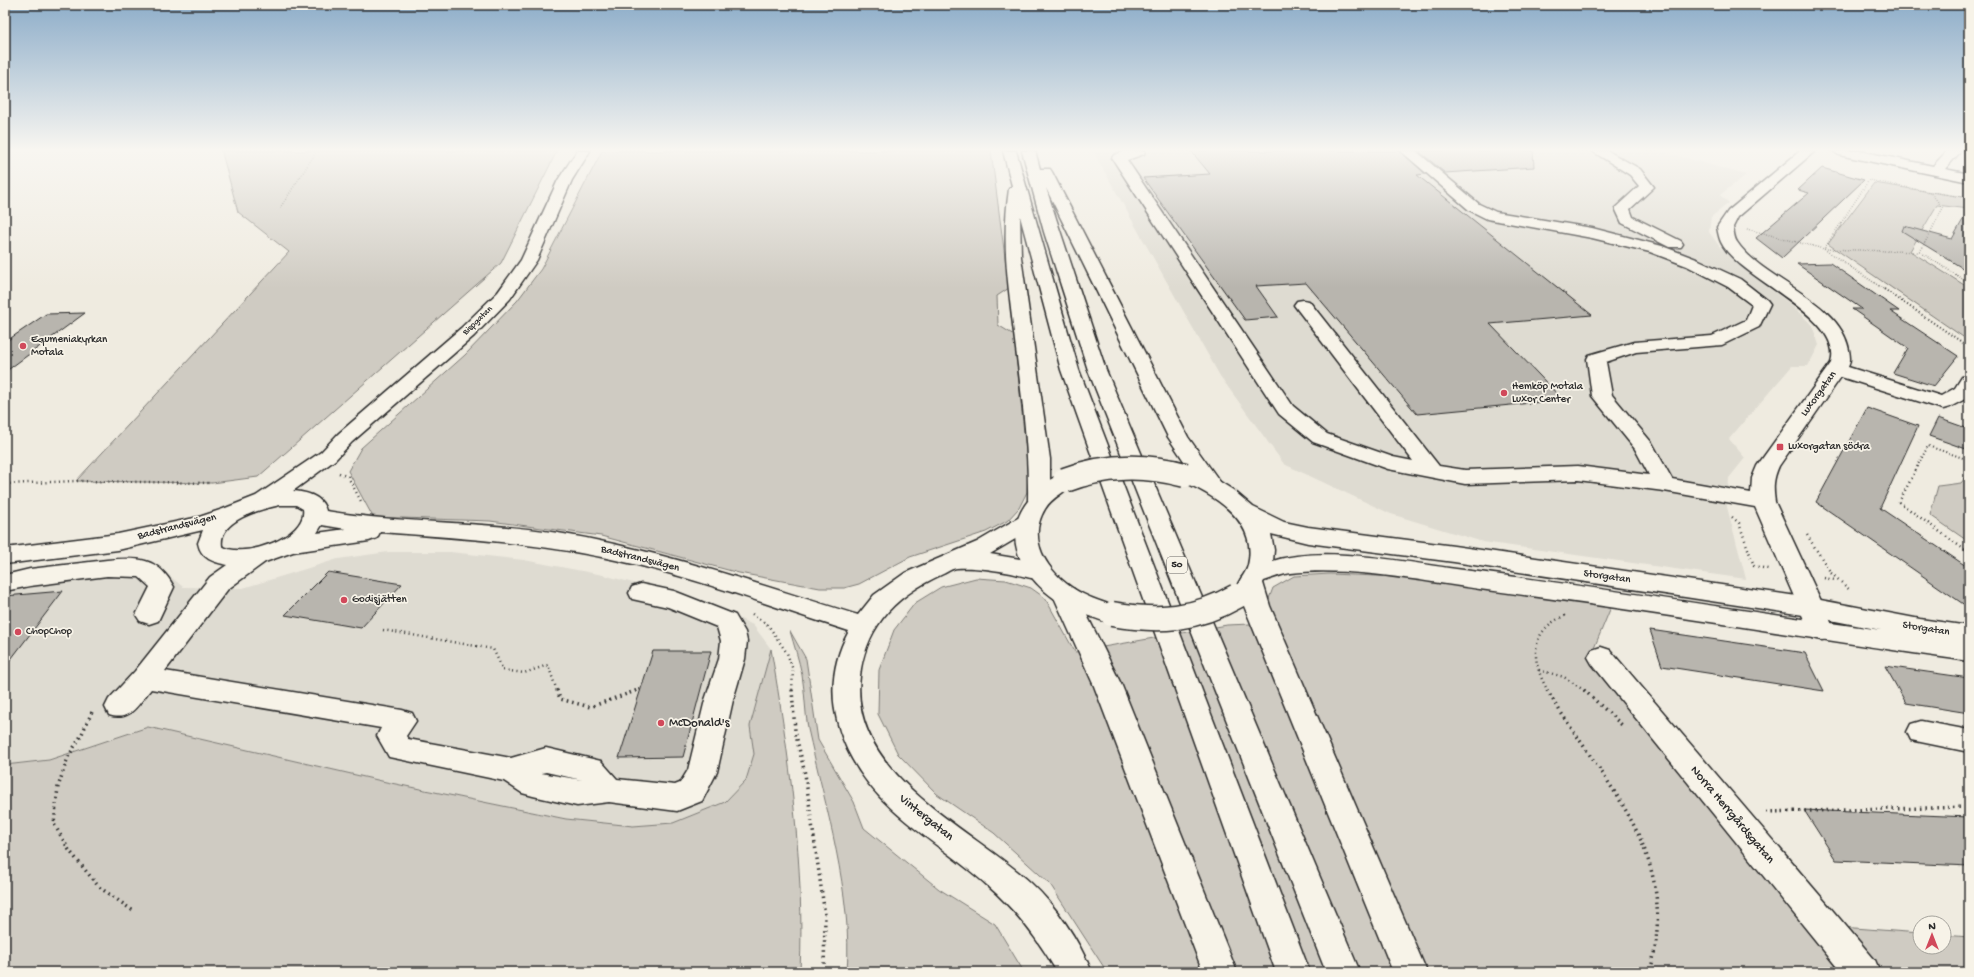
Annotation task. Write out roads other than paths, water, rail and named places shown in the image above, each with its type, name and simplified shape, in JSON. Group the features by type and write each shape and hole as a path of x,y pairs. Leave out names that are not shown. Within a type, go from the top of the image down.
{"main road":[{"name":"Bispgatan","path":"310,509 324,465 345,438 474,326 502,298 519,276 532,255 558,197"},
{"path":"1015,197 1012,218 1013,257 1039,459 1039,500"},
{"path":"1022,197 1070,370 1293,972"},
{"name":"50","path":"1042,197 1097,370 1343,972"},
{"path":"1057,197 1178,437 1212,486"},
{"path":"1145,197 1286,410 1320,438 1388,463 1464,477 1578,473 1664,484 1764,502"},
{"path":"1462,197 1474,207 1492,216 1592,234 1656,249 1693,263 1734,283 1761,304 1753,323 1716,341 1634,347 1596,359 1602,396 1644,447 1664,484"},
{"path":"1635,197 1622,208 1626,220 1682,248 1693,263"},
{"name":"Luxorgatan","path":"1754,197 1733,214 1726,224 1726,234 1733,247 1752,264 1814,311 1835,334 1840,347 1842,360 1837,370 1768,466 1763,478 1762,490 1764,502 1822,631"},
{"path":"1303,305 1432,471"},
{"path":"1837,370 1943,403 1963,392 1969,381"},
{"name":"Bispgatan","path":"265,500 324,465"},
{"path":"1220,972 1108,686 1065,595 1040,572 1032,560 1027,548 1025,535 1026,523 1033,507 1039,500 1055,485 1095,470 1129,466 1157,468 1185,474 1212,486 1231,498 1246,513 1256,528 1261,544 1261,560 1248,585 1410,972"},
{"name":"Badstrandsvägen","path":"5,556 118,542 203,523 265,500 280,498 355,523 410,528 476,531 587,546 663,564 862,626"},
{"name":"Badstrandsvägen","path":"286,546 306,532 310,509"},
{"name":"Badstrandsvägen","path":"219,584 217,548 214,530 223,521 236,512"},
{"name":"Storgatan","path":"1246,513 1277,528 1308,535 1454,554 1810,607 1920,628 1969,635"},
{"name":"Vintergatan","path":"1026,523 985,547 923,572 907,581 874,610 862,626 850,657 847,672 847,711 855,734 868,761 882,779 910,807 990,867 1020,894 1051,931 1075,972"},
{"name":"Badstrandsvägen","path":"118,542 217,548 240,558 258,556 286,546 410,528"},
{"name":"Badstrandsvägen","path":"107,706 145,678 219,584 258,556"},
{"name":"Vintergatan","path":"952,561 988,560 1040,572"},
{"name":"Storgatan","path":"1065,595 1087,606 1112,614 1140,619 1181,618 1212,610 1248,585 1288,565 1320,563 1367,566 1531,587 1822,631 1969,651"},
{"path":"5,583 19,579 100,569 126,567 144,569 158,578 162,587 149,615"},
{"path":"145,678 402,721 392,736 399,748 511,770 532,784 577,793 608,790 676,798 691,792 702,772 719,700 732,659 734,641 732,632 726,622 674,600 641,593"},
{"name":"Norra Herrgårdsgatan","path":"1601,657 1863,972"},
{"path":"1921,732 1969,741"}],"place":[{"name":"Equmeniakyrkan Motala","path":"23,346"},
{"name":"Hemköp Motala Luxor Center","path":"1504,393"},
{"name":"Luxorgatan södra","path":"1780,447"},
{"name":"Godisjätten","path":"344,600"},
{"name":"ChopChop","path":"18,632"},
{"name":"McDonald's","path":"661,723"}]}
